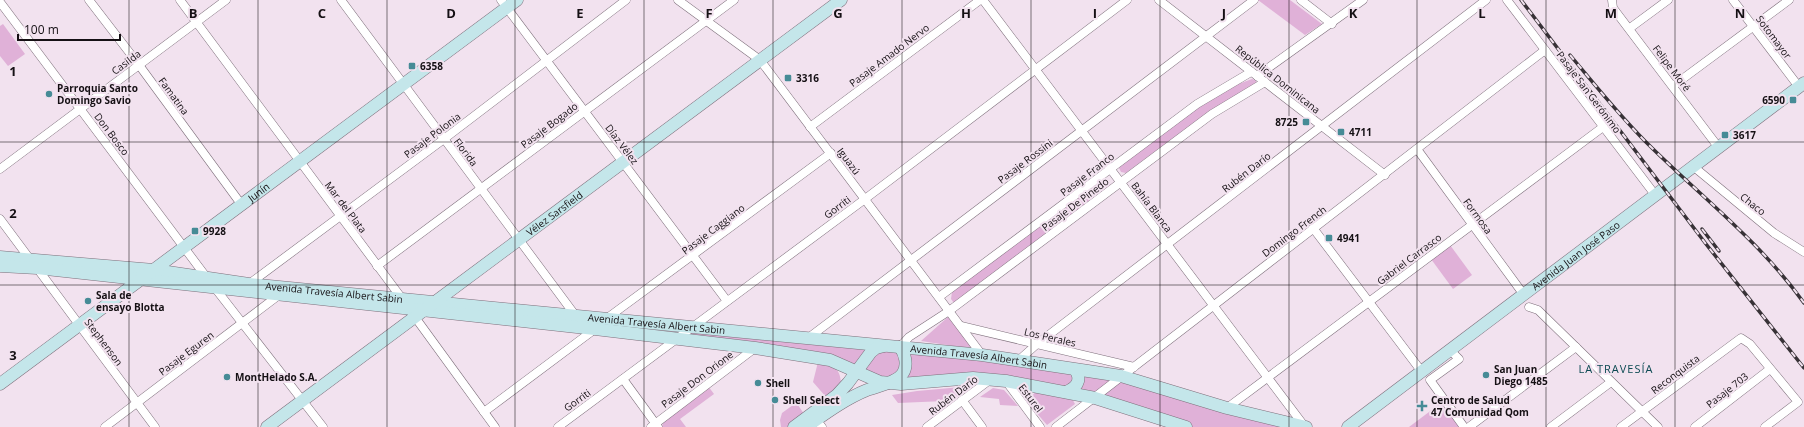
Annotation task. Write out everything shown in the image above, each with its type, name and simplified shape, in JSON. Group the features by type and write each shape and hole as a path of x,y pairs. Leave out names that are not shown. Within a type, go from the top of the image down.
{"main road":[{"name":"Junín","path":"0,384 299,161 404,85 504,4 517,0"},
{"name":"Vélez Sarsfield","path":"267,427 416,312 434,302 519,240 841,0"},
{"name":"Avenida Juan José Paso","path":"1348,427 1426,376 1450,350 1803,84"},
{"name":"Avenida Travesía Albert Sabin","path":"0,256 154,270 249,284 575,315 605,320 982,355 1121,376 1227,408 1306,427"},
{"name":"Avenida Travesía Albert Sabin","path":"0,266 38,268 416,312 595,329 755,348 830,360 873,379 887,383 991,379 1006,380 1095,398 1186,427"},
{"path":"794,427 817,420 876,348 887,346"},
{"path":"806,427 851,397 887,383 903,374 905,361 900,347"},
{"path":"868,357 867,369 873,379"},
{"path":"1066,392 1078,383 1078,375 1076,370"}],"street":[{"name":"Famatina","path":"89,0 139,65 241,204"},
{"name":"Mar del Plata","path":"180,0 377,266 402,299 416,312 495,427"},
{"name":"Casilda","path":"0,169 226,0"},
{"name":"Florida","path":"341,0 575,315"},
{"name":"Pasaje Polonia","path":"249,284 444,139 626,0"},
{"name":"Iguazú","path":"678,0 760,60 982,355"},
{"name":"Pasaje Bogado","path":"377,266 734,0"},
{"name":"Bahía Blanca","path":"982,0 1306,427"},
{"name":"Pasaje Amado Nervo","path":"810,127 982,0"},
{"name":"Gorriti","path":"558,427 865,199 1127,0"},
{"name":"República Dominicana","path":"1159,0 1385,174"},
{"name":"Pasaje Rossini","path":"807,338 1254,0"},
{"path":"1301,0 1332,24"},
{"name":"Pasaje Franco","path":"939,297 1197,104 1254,74 1332,24 1363,0"},
{"name":"Rubén Darío","path":"1019,360 1037,344 1486,0"},
{"name":"Pasaje San Gerónimo","path":"1507,0 1656,196"},
{"name":"Felipe Moré","path":"1612,0 1613,8 1630,28 1719,148"},
{"path":"1630,28 1668,0"},
{"name":"Sotomayor","path":"1733,0 1753,26 1803,84"},
{"path":"1673,86 1789,0"},
{"name":"Don Bosco","path":"0,2 207,278"},
{"name":"Díaz Vélez","path":"504,4 727,301"},
{"name":"Domingo French","path":"1056,427 1545,50"},
{"name":"Pasaje De Pinedo","path":"900,347 910,337 949,311 1212,114 1265,82"},
{"name":"Gabriel Carrasco","path":"1227,408 1603,127"},
{"name":"Formosa","path":"1417,149 1524,295"},
{"name":"Pasaje Caggiano","path":"605,320 831,153"},
{"name":"Chaco","path":"1694,167 1774,233 1804,252"},
{"path":"0,219 29,258"},
{"path":"1314,228 1464,427"},
{"name":"Stephenson","path":"38,268 155,427"},
{"path":"215,288 241,324 322,427"},
{"name":"Pasaje Eguren","path":"105,427 279,295"},
{"path":"1529,307 1538,310 1658,427"},
{"name":"Los Perales","path":"961,326 1134,367"},
{"path":"484,412 595,329"},
{"name":"Reconquista","path":"1621,427 1741,338 1750,344 1770,369"},
{"path":"1469,427 1576,347"},
{"name":"Pasaje Don Orione","path":"655,426 755,348"},
{"path":"1426,376 1459,359 1450,350"},
{"path":"1765,427 1798,402 1770,369"},
{"name":"Pasaje 703","path":"1696,427 1770,369"},
{"path":"623,379 655,426"},
{"name":"Rubén Darío","path":"927,427 991,379"},
{"name":"Esturel","path":"1006,380 1040,427"},
{"path":"1551,427 1611,382"},
{"path":"962,400 982,427"}],"shaded area":[{"path":"1258,0 1290,0 1322,24 1305,35"},
{"path":"3,24 25,54 8,66 0,56 0,26"},
{"path":"1252,79 1257,83 1208,112 1126,173 1121,172 1119,168 1121,165 1197,107 1236,85"},
{"path":"1105,178 1111,186 954,303 951,299 952,292"},
{"path":"1450,245 1472,275 1453,289 1431,259"},
{"path":"948,317 973,349 921,341"},
{"path":"691,328 1076,371 1306,427 1186,427 1006,381 901,384 847,367 677,339"},
{"path":"818,362 831,366 837,370 840,377 841,383 826,397 813,382"},
{"path":"708,386 714,394 680,419 686,427 662,427 664,420"},
{"path":"972,386 949,403 945,401 898,403 892,395 917,391"},
{"path":"993,388 1004,390 1018,406 1000,405 999,399 980,397"},
{"path":"1037,390 1071,397 1075,404 1047,425 1027,402"},
{"path":"1441,403 1459,427 1409,427"},
{"path":"793,405 798,405 804,414 787,427 781,427 780,420 782,413"}],"railway":[{"path":"1521,0 1706,244 1804,368"},
{"path":"1570,55 1630,126 1671,167 1751,241 1788,281 1804,303"},
{"path":"1702,229 1719,251"}],"place":[{"name":"6358","path":"412,66"},
{"name":"3316","path":"788,78"},
{"name":"Parroquia Santo Domingo Savio","path":"49,94"},
{"name":"6590","path":"1793,100"},
{"name":"8725","path":"1306,122"},
{"name":"4711","path":"1341,132"},
{"name":"3617","path":"1725,135"},
{"name":"9928","path":"195,231"},
{"name":"4941","path":"1329,238"},
{"name":"Sala de ensayo Blotta","path":"88,301"},
{"name":"San Juan Diego 1485","path":"1486,375"},
{"name":"MontHelado S.A.","path":"227,377"},
{"name":"Shell","path":"758,383"},
{"name":"Shell Select","path":"775,400"},
{"name":"Centro de Salud 47 Comunidad Qom","path":"1422,406"}],"district":[{"name":"LA TRAVESÍA","path":"1616,369"}]}
